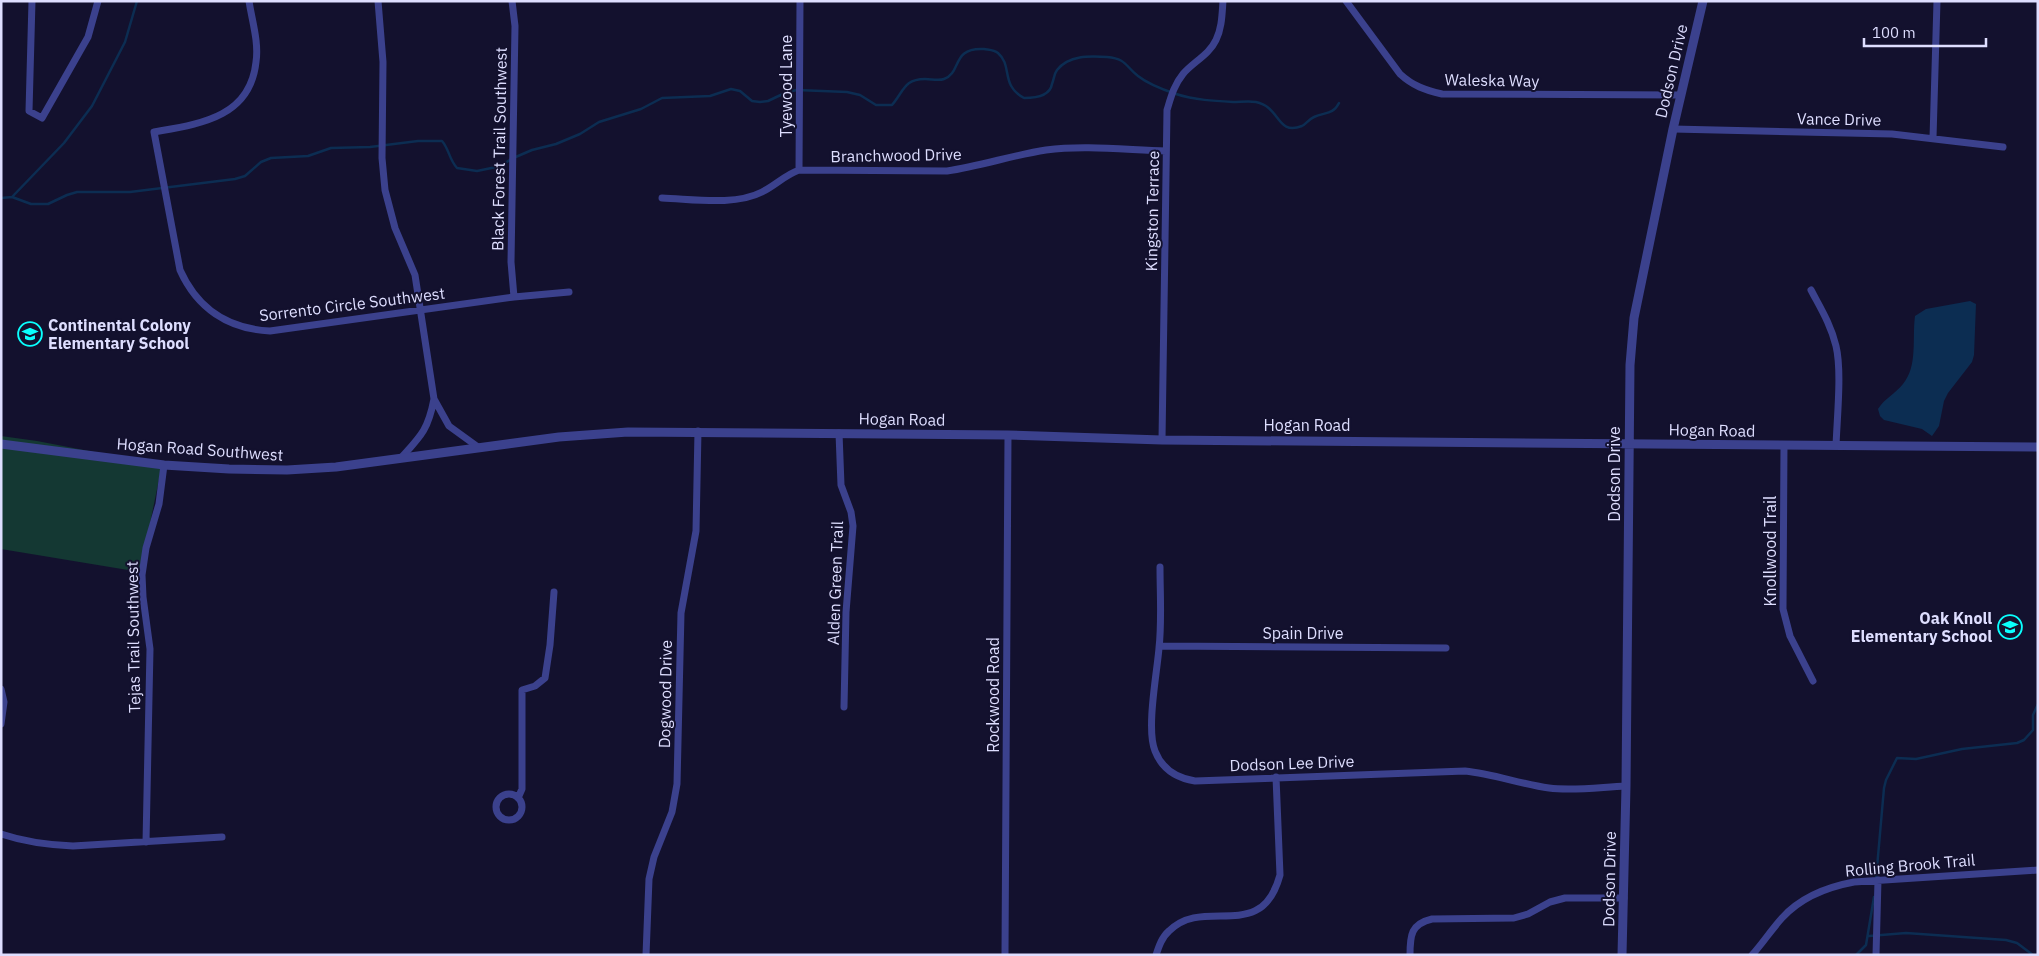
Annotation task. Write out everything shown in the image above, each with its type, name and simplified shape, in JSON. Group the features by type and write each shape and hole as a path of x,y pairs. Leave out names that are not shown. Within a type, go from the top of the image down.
{"street":[{"path":"32,1 29,111 42,118 88,38 98,1"},
{"name":"Sorrento Circle Southwest","path":"248,1 256,45 256,62 247,90 231,109 220,116 202,123 154,132 180,270 186,283 204,307 229,323 256,330 270,331 514,297 569,292"},
{"path":"378,1 384,62 382,158 385,190 395,228 415,275 422,310 434,400 431,416 425,430 401,458"},
{"name":"Black Forest Trail Southwest","path":"512,1 514,26 511,262 514,297"},
{"name":"Tyewood Lane","path":"799,170 800,1"},
{"name":"Kingston Terrace","path":"1162,440 1167,110 1172,92 1184,73 1216,41 1220,30 1223,1"},
{"name":"Waleska Way","path":"1346,1 1400,74 1409,83 1422,89 1442,94 1681,95"},
{"name":"Dodson Drive","path":"1622,955 1626,786 1630,365 1634,318 1673,129 1703,1"},
{"path":"1933,138 1937,1"},
{"name":"Vance Drive","path":"1673,129 1892,134 2003,147"},
{"name":"Branchwood Drive","path":"662,198 730,200 745,198 763,192 787,175 799,170 947,170 971,168 1022,154 1048,150 1166,150"},
{"path":"1811,290 1829,322 1836,348 1838,365 1836,446"},
{"path":"434,400 449,426 478,447"},
{"name":"Hogan Road","path":"576,436 628,432 698,431 1008,435 1162,440 2038,447"},
{"name":"Dogwood Drive","path":"646,955 649,879 654,857 672,812 677,784 681,613 696,531 698,431"},
{"name":"Alden Green Trail","path":"839,433 842,485 851,512 853,526 846,612 844,707"},
{"name":"Rockwood Road","path":"1005,955 1008,435"},
{"name":"Hogan Road Southwest","path":"1,444 164,464 229,469 288,470 336,467 478,447 576,436"},
{"name":"Knollwood Trail","path":"1784,445 1783,608 1790,636 1812,681"},
{"name":"Tejas Trail Southwest","path":"146,842 150,648 142,575 146,548 159,504 164,464"},
{"name":"Dodson Lee Drive","path":"1160,567 1160,646 1153,702 1152,738 1154,750 1161,764 1174,775 1195,781 1466,771 1490,774 1550,788 1626,786"},
{"path":"518,798 522,789 522,690 535,686 545,678 550,645 554,592"},
{"name":"Spain Drive","path":"1160,646 1446,648"},
{"path":"1,689 4,702 1,724"},
{"path":"1156,955 1162,939 1177,924 1195,918 1246,914 1257,910 1268,902 1276,890 1280,874 1276,777"},
{"path":"1,834 19,840 50,846 222,838"},
{"name":"Rolling Brook Trail","path":"1752,955 1782,917 1806,898 1838,885 1878,880 2038,870"},
{"path":"1876,955 1878,880"},
{"path":"1410,955 1412,933 1424,921 1432,919 1514,918 1564,898 1624,898"}],"green space":[{"path":"1,436 162,465 140,572 1,549"}],"water":[{"path":"1970,301 1976,304 1974,355 1972,362 1948,393 1944,401 1939,426 1932,436 1922,429 1884,420 1880,416 1878,409 1903,384 1911,369 1914,352 1915,316 1926,309"}],"waterway":[{"path":"12,197 64,143 92,106 125,42 137,1"},
{"path":"1,198 12,197 31,204 48,204 77,192 130,192 235,179 245,176 261,162 271,158 308,156 331,148 370,147 418,141 442,141 457,168 477,171 501,166 511,159 532,150 556,144 580,134 599,122 641,109 662,98 710,96 731,89 740,91 752,101 760,102 768,101 787,92 797,90 847,92 860,95 876,105 892,105 905,87 913,81 925,79 940,80 950,76 962,56 974,49 984,49 998,53 1005,64 1012,87 1024,98 1045,94 1051,88 1057,70 1067,61 1093,56 1118,59 1146,82 1183,96 1212,101 1256,102 1270,109 1287,127 1302,126 1312,118 1334,110 1339,103"},
{"path":"1876,879 1884,788 1897,758 1916,759 1962,749 2017,743 2024,740 2033,730 2033,715 2038,704"},
{"path":"1856,955 1866,945 1874,897"},
{"path":"1869,936 1906,933 2006,940 2017,943 2033,955"}],"place":[{"name":"Continental Colony Elementary School","path":"30,334"},
{"name":"Oak Knoll Elementary School","path":"2010,627"}]}
